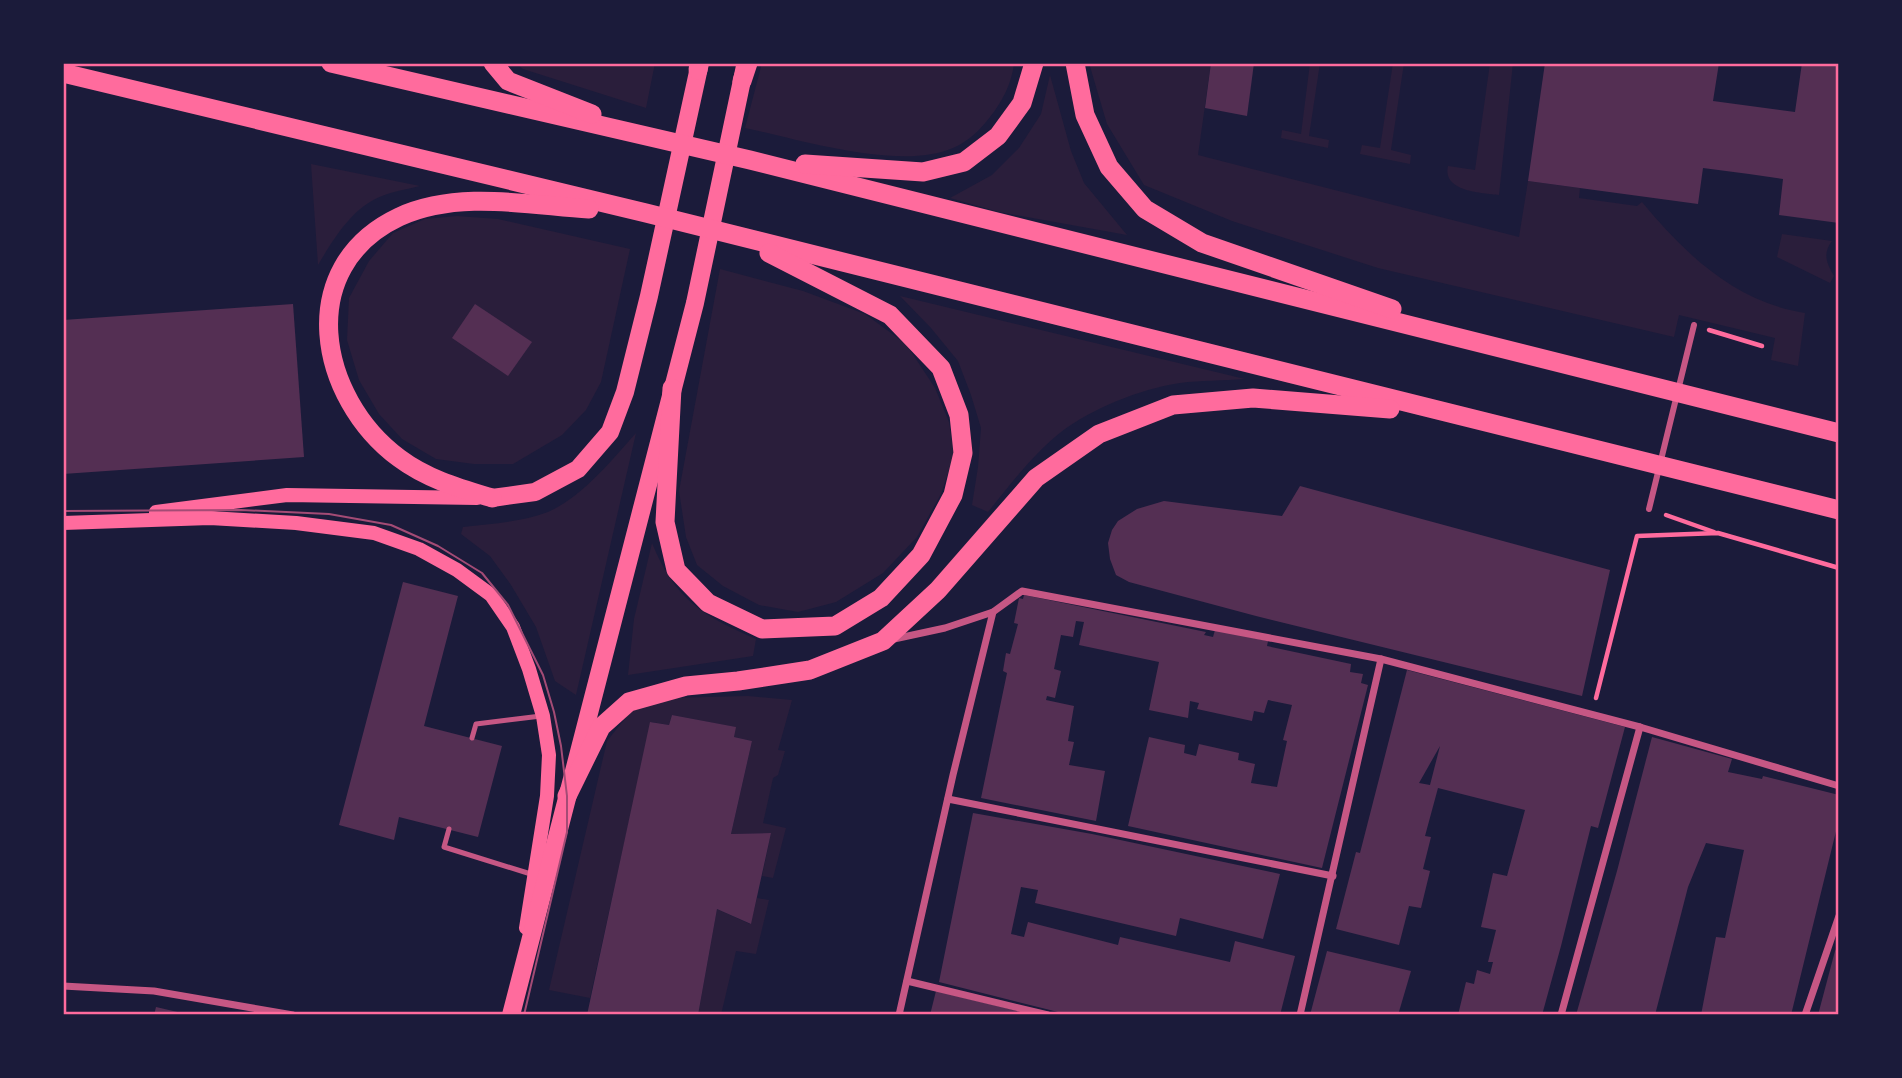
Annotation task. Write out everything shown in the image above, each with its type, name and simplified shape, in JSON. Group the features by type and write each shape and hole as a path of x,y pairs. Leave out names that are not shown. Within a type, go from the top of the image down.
{"highway":[{"path":"331,63 750,160 1839,433"},
{"path":"493,63 508,81 658,139"},
{"path":"750,160 923,172 964,162 998,136 1022,103 1034,63"},
{"path":"1075,63 1086,115 1109,167 1145,209 1202,243 1512,351"},
{"path":"63,73 646,213 1839,510"},
{"path":"492,498 440,482 400,458 368,430 345,394 331,359 328,326 333,290 349,258 372,233 400,217 430,207 470,200 646,213"},
{"path":"672,388 665,522 677,570 708,603 762,629 835,626 881,598 921,555 953,495 963,453 959,415 941,368 890,315 737,237"},
{"path":"567,796 601,727 629,702 686,686 810,670 883,641 938,590 1036,478 1099,433 1172,405 1254,398 1448,414"}],"main road":[{"path":"117,520 167,510 287,495 492,498 536,492 578,469 610,432 625,392 649,296 699,65"},
{"path":"516,995 695,303 745,69"},
{"path":"63,523 210,519 296,523 374,533 419,549 457,570 491,595 513,627 529,669 549,755 547,796 512,1015"}],"street":[{"path":"1649,509 1693,325"},
{"path":"883,641 945,628 993,612 1022,591 1381,659 1640,727 1839,786"},
{"path":"899,1015 993,612"},
{"path":"1300,1015 1381,659"},
{"path":"1561,1015 1640,727"},
{"path":"948,799 1333,876"},
{"path":"1805,1015 1839,916"},
{"path":"907,981 1048,1015"},
{"path":"63,986 154,991 293,1015"}],"lane":[{"path":"472,738 476,724 542,716"},
{"path":"449,830 444,848 534,875"}],"path":[{"path":"1693,325 1762,346"},
{"path":"1649,509 1718,533 1839,568"},
{"path":"1592,714 1637,536 1718,533"}],"shaded area":[{"path":"516,63 655,63 646,108 523,69"},
{"path":"762,63 1014,63 1009,85 1002,99 974,135 953,148 931,154 906,156 879,155 821,146 745,128"},
{"path":"1089,63 1211,63 1198,155 1519,237 1528,181 1580,188 1579,198 1637,206 1642,202 1676,240 1713,273 1756,298 1805,313 1798,366 1771,360 1775,338 1679,315 1674,337 1378,268 1232,221 1144,185 1107,124"},
{"path":"1310,63 1320,63 1309,136 1329,140 1328,148 1281,138 1282,130 1301,134"},
{"path":"1393,63 1404,63 1391,150 1411,155 1410,164 1360,154 1362,145 1380,148"},
{"path":"1490,63 1513,63 1499,195 1465,190 1451,181 1448,175 1448,166 1475,170"},
{"path":"1050,75 1071,151 1084,183 1127,235 999,212 950,198 992,175 1019,148 1041,114"},
{"path":"311,164 420,186 387,194 361,208 344,225 318,265"},
{"path":"457,216 498,219 630,249 601,382 586,410 562,435 513,464 474,464 436,459 402,439 379,414 359,380 347,340 349,298 369,261 393,233 425,219"},
{"path":"1782,234 1832,241 1826,255 1834,276 1830,283 1777,257"},
{"path":"720,269 803,291 865,314 906,344 935,388 949,422 954,455 941,494 917,537 883,573 836,602 798,612 759,605 723,586 697,565 686,537 679,491"},
{"path":"900,296 1245,379 1165,386 1118,401 1087,415 1061,432 1041,450 988,512 972,505 981,428 958,361"},
{"path":"636,433 576,695 555,681 536,627 511,585 490,556 461,534 463,527 527,518 560,506 596,477"},
{"path":"652,543 670,579 693,604 706,614 756,639 753,656 628,675 634,619"},
{"path":"748,696 792,700 778,750 785,751 778,775 773,778 763,823 786,828 773,878 762,876 771,833 731,834 752,741 734,737 735,727 672,715 669,725 651,722 590,998 549,990 607,741 632,710 667,698"},
{"path":"757,898 769,900 756,954 736,951 721,1015 698,1015 717,909 750,924"}],"building":[{"path":"1211,63 1254,63 1247,116 1205,108"},
{"path":"1545,63 1719,63 1713,101 1795,112 1802,63 1839,63 1839,223 1779,215 1783,179 1749,174 1703,168 1698,204 1528,181"},
{"path":"293,304 304,457 63,474 63,320"},
{"path":"475,304 532,342 508,376 452,338"},
{"path":"1300,486 1610,570 1582,696 1256,616 1129,582 1116,575 1108,543 1112,530 1118,521 1137,509 1164,501 1282,516"},
{"path":"403,582 458,596 424,726 502,746 478,837 399,817 394,840 339,825"},
{"path":"1024,595 1206,632 1204,635 1213,637 1215,630 1268,641 1267,646 1351,664 1350,672 1363,674 1361,683 1368,685 1322,868 1128,826 1149,737 1185,745 1184,753 1196,756 1199,744 1239,753 1238,760 1255,764 1251,783 1277,787 1287,741 1283,740 1292,705 1268,700 1264,713 1254,711 1252,721 1197,709 1199,703 1190,701 1188,718 1149,710 1159,662 1079,645 1084,622 1076,621 1073,637 1061,635 1054,669 1061,671 1055,698 1047,696 1046,700 1074,706 1068,741 1074,742 1069,765 1105,771 1096,821 981,798 1007,673 1003,671 1006,653 1010,654 1018,624 1014,623 1019,598 1023,599"},
{"path":"1407,670 1625,727 1598,828 1591,826 1542,1015 1458,1015 1466,982 1474,984 1477,970 1490,974 1493,962 1488,962 1496,930 1481,927 1493,873 1507,876 1525,810 1438,788 1425,836 1431,837 1423,869 1430,871 1421,908 1409,906 1399,945 1336,929 1356,852 1360,853","holes":["1440,746 1430,785 1419,783"]},
{"path":"672,715 736,727 734,737 752,741 731,834 771,833 751,924 717,909 698,1015 587,1015 650,722 669,725"},
{"path":"1652,737 1732,759 1728,772 1762,779 1763,776 1839,795 1839,819 1791,1015 1701,1015 1716,937 1725,938 1744,850 1706,843 1688,887 1655,1015 1576,1015"},
{"path":"973,813 1092,834 1280,874 1263,939 1180,918 1176,936 1035,903 1038,890 1021,887 1011,934 1024,937 1028,922 1118,945 1120,937 1230,962 1235,941 1295,956 1280,1015 1070,1015 939,982"},
{"path":"1839,944 1839,1015 1818,1015 1835,951"},
{"path":"1327,951 1411,971 1398,1015 1310,1015"},
{"path":"936,991 1034,1015 930,1015"},
{"path":"156,1007 186,1014 186,1015 154,1015"}],"tram line":[{"path":"63,511 241,510 329,514 391,525 438,546 482,573 508,605 543,675 561,746 567,796 567,832 524,1015"}]}
